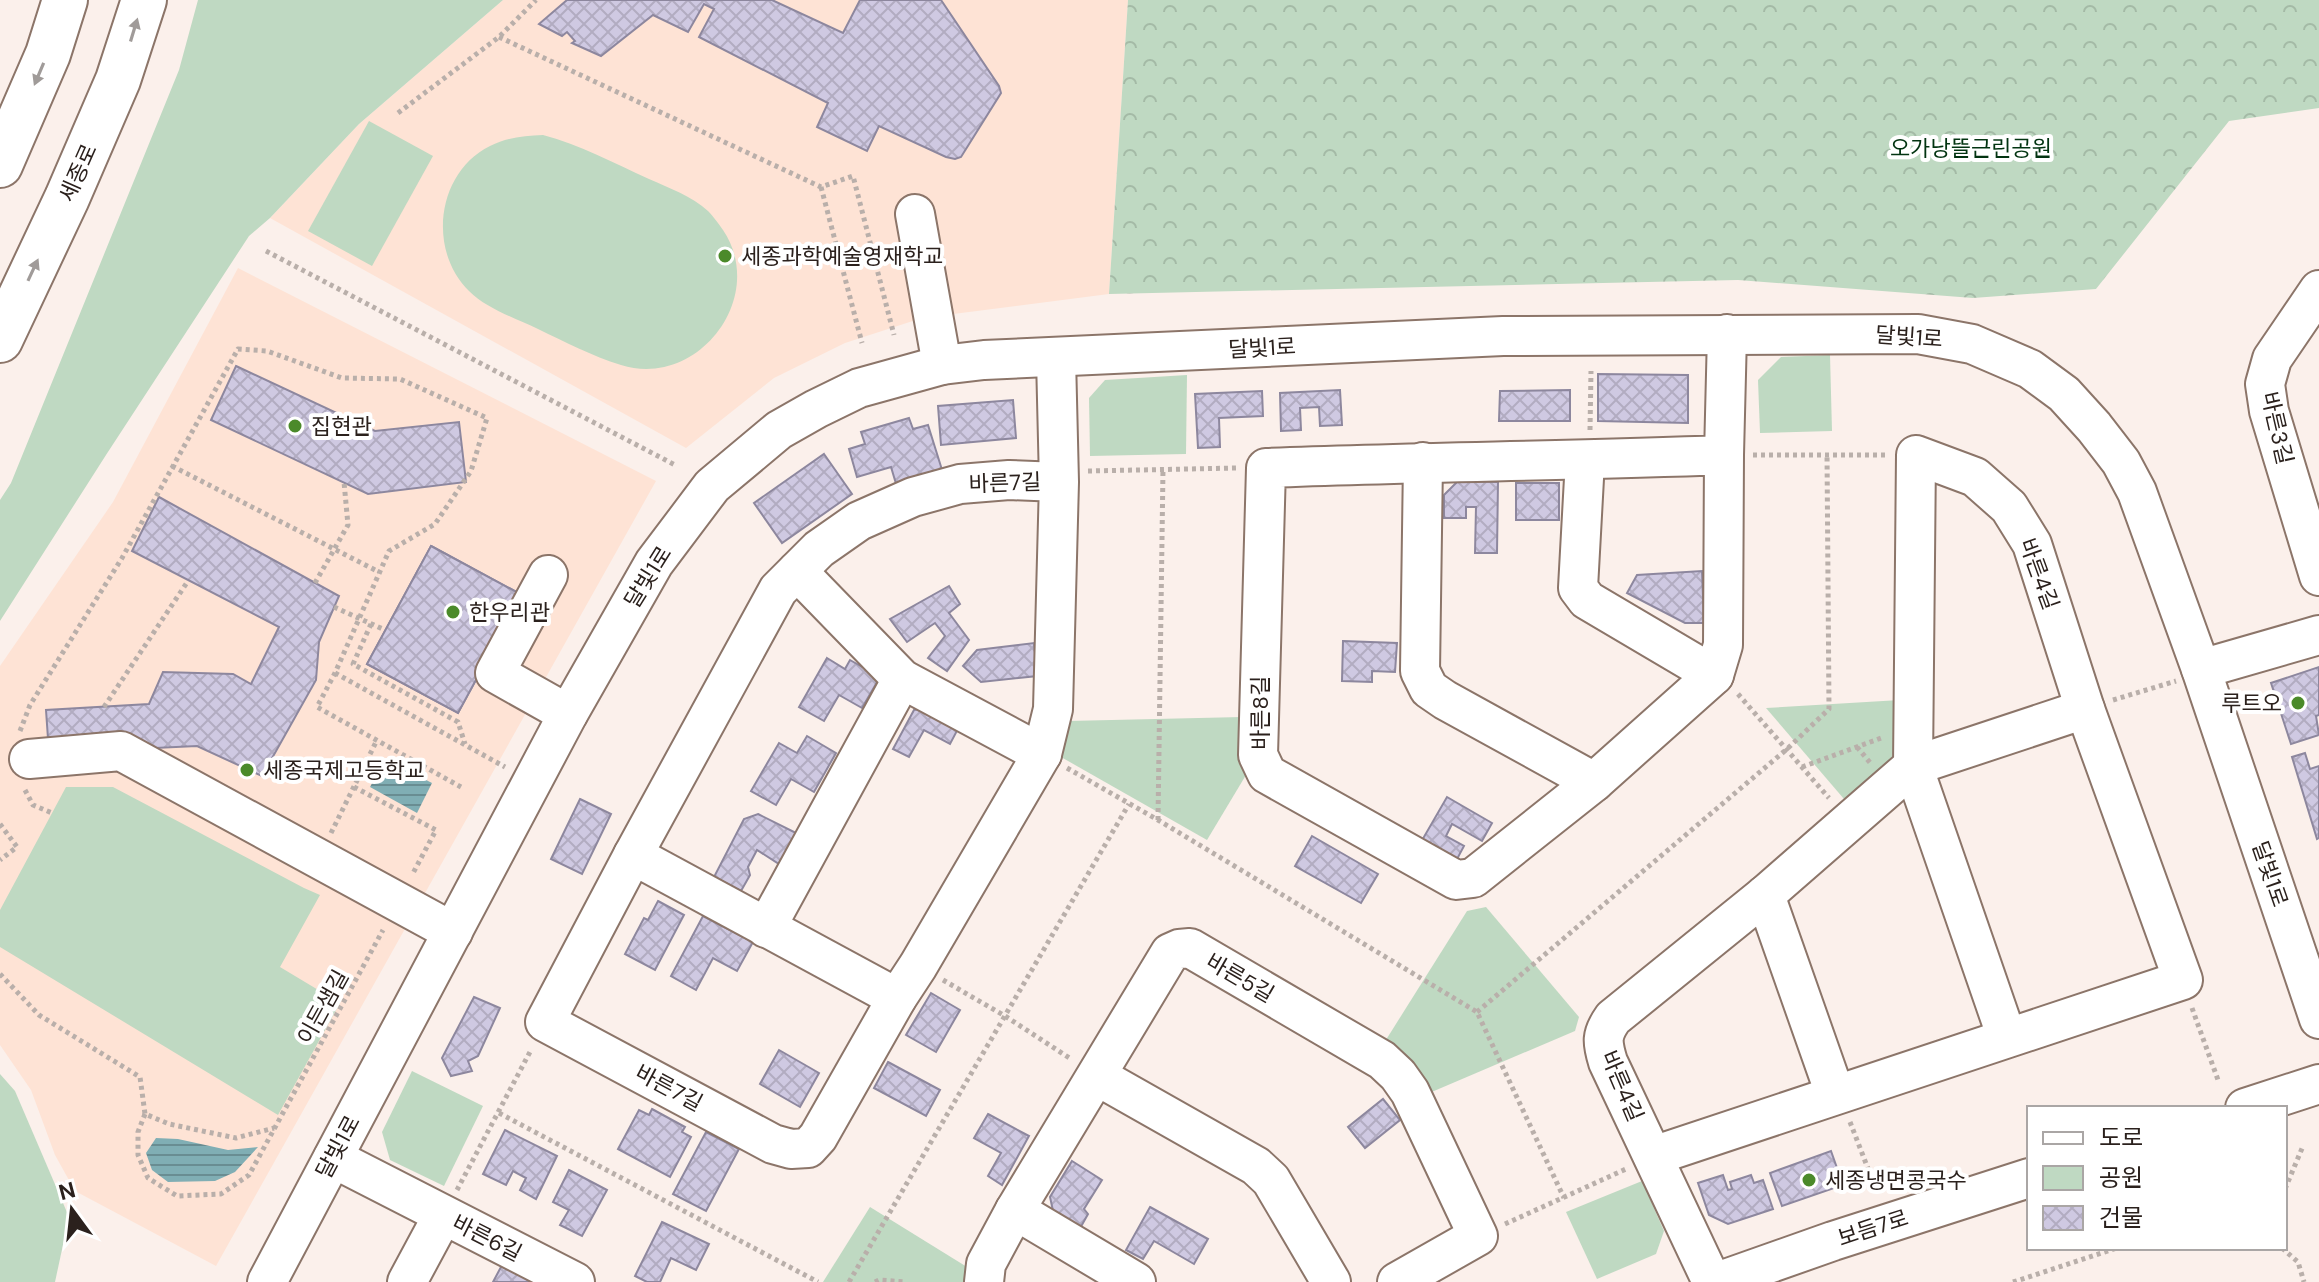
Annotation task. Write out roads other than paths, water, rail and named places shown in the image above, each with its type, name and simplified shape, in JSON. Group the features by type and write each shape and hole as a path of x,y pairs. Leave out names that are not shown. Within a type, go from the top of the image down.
{"highway":[{"path":"0,165 48,54 65,0"},
{"name":"세종로","path":"0,340 118,80 144,0"}],"street":[{"path":"915,214 942,365"},
{"name":"바른3길","path":"2319,290 2272,359 2265,384 2269,411 2319,576"},
{"path":"1724,682 1727,334"},
{"name":"달빛1로","path":"267,1282 568,714 654,563 712,486 779,430 859,388 942,365 984,360 1503,336 1918,334 1972,344 2030,369 2064,394 2094,427 2121,462 2137,492 2192,674 2319,1019"},
{"path":"1056,358 1059,477"},
{"path":"1594,782 1429,689 1420,671 1423,462 1587,450 1724,455"},
{"path":"1587,450 1578,588 1587,600 1724,682"},
{"name":"바른4길","path":"1715,1282 1608,1062 1603,1045 1605,1030 1613,1018 1765,895 1913,766 1916,455 1975,477 2009,507 2032,544 2085,709 2183,980 2007,1038"},
{"name":"바른8길","path":"1423,462 1266,468 1258,755 1267,774 1456,880 1473,878 1724,682"},
{"name":"바른7길","path":"1059,477 1053,709 1042,754 818,1137 808,1148 791,1149 773,1144 545,1022 756,628 778,590 797,571 819,549 859,521 913,497 960,484 1059,477"},
{"path":"797,571 902,679 1042,754"},
{"path":"548,575 495,673 568,714"},
{"path":"2192,674 2319,635"},
{"path":"766,928 902,679"},
{"path":"1653,1156 1842,1107 2007,1038 1913,766 2085,709"},
{"path":"23,748 121,751 453,932"},
{"path":"633,855 897,998"},
{"path":"1765,895 1842,1107"},
{"name":"바른5길","path":"984,1282 986,1264 1015,1210 1170,953 1190,948 1382,1060 1410,1092 1478,1236 1397,1282"},
{"path":"1097,1076 1256,1166 1271,1180 1331,1282"},
{"path":"2251,1106 2319,1084"},
{"name":"바른6길","path":"333,1158 575,1282"},
{"name":"보듬7로","path":"1715,1282 2027,1179"},
{"path":"1015,1210 1136,1282"},
{"name":"바른6길","path":"407,1282 443,1215"}],"water":[{"path":"385,759 432,783 417,813 370,787"},
{"path":"156,1138 178,1139 228,1150 258,1147 235,1172 215,1181 168,1182 152,1170 146,1153"}],"place":[{"name":"세종과학예술영재학교","path":"725,256"},
{"name":"집현관","path":"295,426"},
{"name":"한우리관","path":"453,612"},
{"name":"루트오","path":"2298,703"},
{"name":"세종국제고등학교","path":"247,770"},
{"name":"세종냉면콩국수","path":"1809,1180"}],"park label":[{"name":"오가낭뜰근린공원","path":"1971,148"}]}
